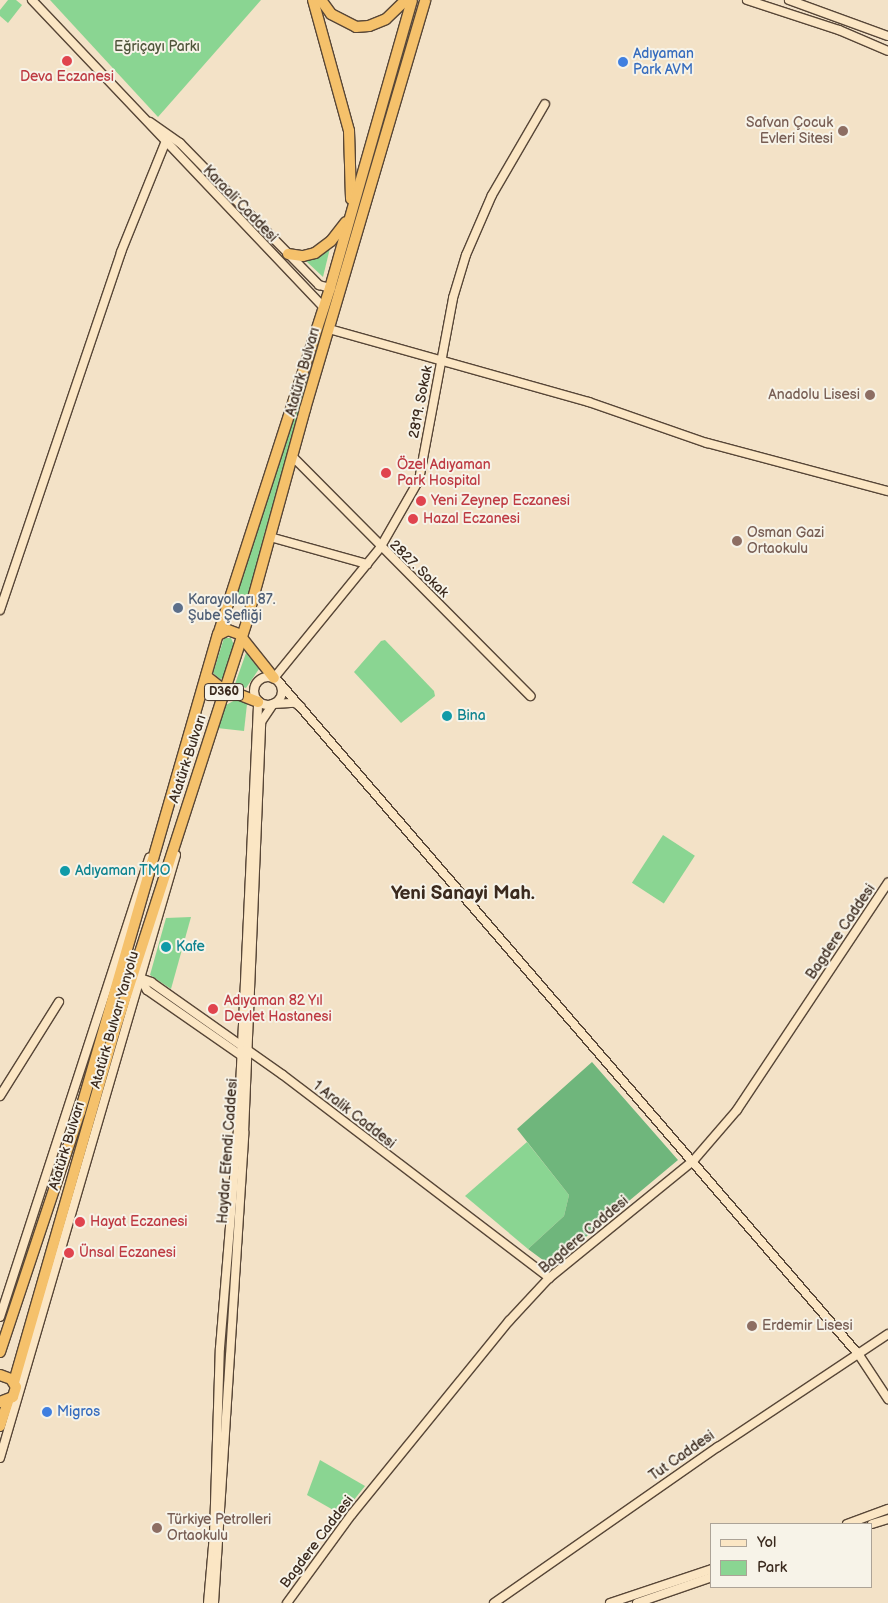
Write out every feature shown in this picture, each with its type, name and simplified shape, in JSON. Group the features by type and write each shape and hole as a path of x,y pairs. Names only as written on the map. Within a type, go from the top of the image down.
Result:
{"highway":[{"path":"288,254 303,256 317,252 331,241 351,216 350,136 313,0"},
{"path":"321,0 331,14 356,27 386,19 406,0"},
{"name":"Atatürk Bulvarı","path":"0,1352 80,1112 218,634 324,308 412,0"},
{"name":"Atatürk Bulvarı","path":"4,1401 15,1393 14,1382 114,1033 242,639 329,329 425,0"},
{"path":"218,634 228,630 242,639 276,679"},
{"path":"206,676 226,688 258,702"},
{"path":"0,1376 8,1376 14,1382"},
{"path":"0,1426 4,1401"}],"main road":[{"name":"Karaali Caddesi","path":"32,0 101,69 165,143 324,308"},
{"path":"747,0 839,30 888,51"},
{"path":"789,0 888,36"},
{"name":"2819. Sokak","path":"276,679 380,548 419,480 453,298 478,224 545,104"},
{"name":"Karaali Caddesi","path":"140,115 180,143 319,284 330,288"},
{"path":"0,610 121,252 165,143"},
{"path":"329,329 589,402 707,443 888,491"},
{"name":"2827. Sokak","path":"293,457 380,548 530,696"},
{"path":"270,537 367,564"},
{"path":"309,712 295,703 273,704 258,702 253,692 256,682 264,677 276,679 309,712 353,770 859,1355 888,1400"},
{"path":"273,704 281,696 276,679"},
{"name":"Haydar Efendi Caddesi","path":"208,1603 214,1535 220,1348 243,1052 258,702"},
{"name":"Haydar Efendi Caddesi","path":"214,1603 262,722 273,704"},
{"name":"Atatürk Bulvarı Yanyolu","path":"0,1317 176,783"},
{"name":"Atatürk Bulvarı Yanyolu","path":"0,1458 193,789"},
{"name":"Bagdere Caddesi","path":"287,1603 457,1382 549,1278 692,1161 737,1110 888,883"},
{"name":"1 Aralik Caddesi","path":"140,978 147,990 282,1075 549,1278"},
{"path":"0,1096 59,1002"},
{"name":"Tut Caddesi","path":"494,1603 718,1446 859,1355 888,1334"},
{"path":"850,1523 888,1509"},
{"path":"873,1524 888,1519"},
{"path":"610,1603 710,1570"},
{"path":"637,1603 710,1578"}],"green space":[{"path":"8,0 16,0 22,5 8,23 0,16 0,10"},
{"name":"Eğriçayı Parkı","path":"50,0 261,0 158,117"},
{"path":"374,150 376,150 264,535 248,602 235,597 324,322"},
{"path":"330,248 323,277 306,261"},
{"path":"224,638 231,638 234,645 224,678 220,679 213,673"},
{"path":"385,640 434,691 435,696 401,723 354,672 381,641"},
{"path":"246,653 259,669 246,688 235,684"},
{"path":"239,698 247,704 244,731 217,728 224,706"},
{"path":"663,835 695,856 664,904 632,883"},
{"path":"191,917 171,989 150,975 166,918"},
{"path":"592,1062 678,1160 551,1266 528,1249 564,1216 569,1195 517,1129"},
{"path":"527,1142 569,1195 564,1216 528,1249 465,1196"},
{"path":"320,1460 365,1486 342,1515 307,1495"}],"place":[{"name":"Deva Eczanesi","path":"67,61"},
{"name":"Adıyaman Park AVM","path":"623,62"},
{"name":"Safvan Çocuk Evleri Sitesi","path":"843,131"},
{"name":"Anadolu Lisesi","path":"870,395"},
{"name":"Özel Adıyaman Park Hospital","path":"386,473"},
{"name":"Yeni Zeynep Eczanesi","path":"421,501"},
{"name":"Hazal Eczanesi","path":"413,519"},
{"name":"Osman Gazi Ortaokulu","path":"737,541"},
{"name":"Karayolları 87. Şube Şefliği","path":"178,608"},
{"name":"Bina","path":"447,716"},
{"name":"Adıyaman TMO","path":"65,871"},
{"name":"Kafe","path":"166,947"},
{"name":"Adıyaman 82 Yıl Devlet Hastanesi","path":"213,1009"},
{"name":"Hayat Eczanesi","path":"80,1222"},
{"name":"Ünsal Eczanesi","path":"69,1253"},
{"name":"Erdemir Lisesi","path":"752,1326"},
{"name":"Migros","path":"47,1412"},
{"name":"Türkiye Petrolleri Ortaokulu","path":"157,1528"}],"district":[{"name":"Yeni Sanayi Mah.","path":"463,894"}]}
